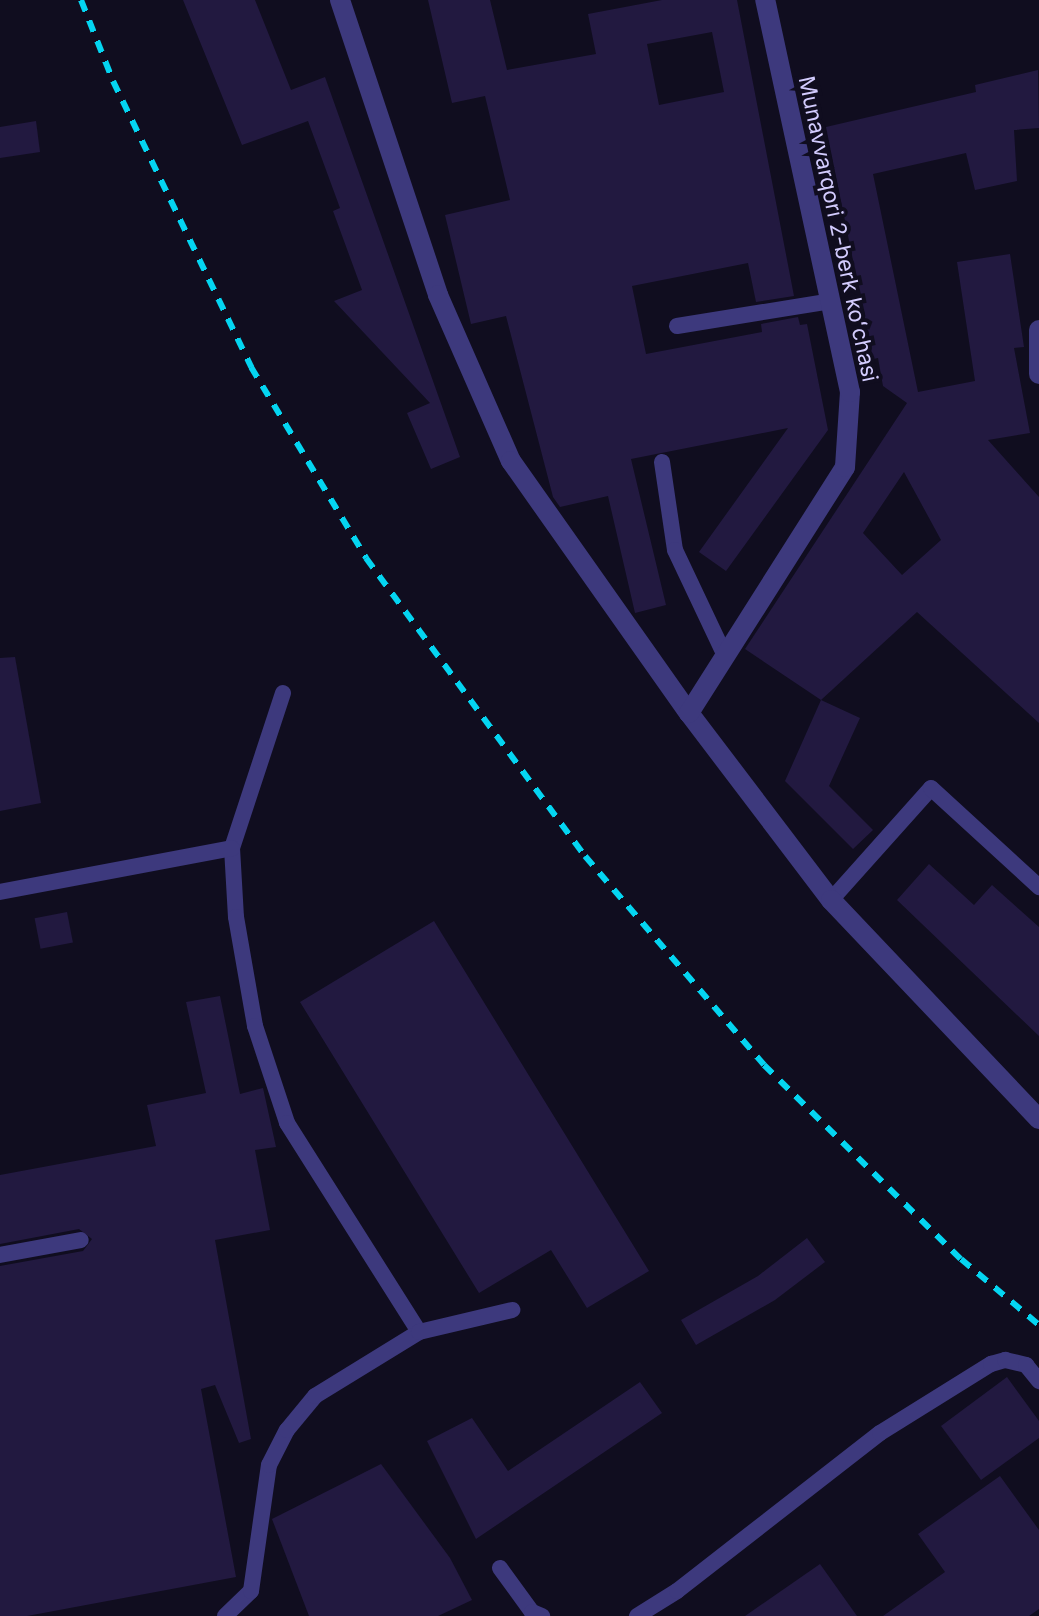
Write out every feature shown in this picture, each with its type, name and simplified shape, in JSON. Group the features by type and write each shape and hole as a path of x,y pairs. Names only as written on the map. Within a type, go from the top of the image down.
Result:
{"street":[{"path":"340,0 438,295 511,461 689,713 831,900 1039,1119"},
{"name":"Munavvarqori 2-berk koʻchasi","path":"689,713 845,467 850,392 765,0"},
{"path":"1039,330 1039,374"}],"lane":[{"path":"677,326 831,301"},
{"path":"662,462 675,550 725,656"},
{"path":"283,693 232,848 236,917 255,1026 287,1123 419,1332"},
{"path":"831,900 931,788 1039,887"},
{"path":"0,892 232,848"},
{"path":"0,1255 81,1240"},
{"path":"225,1616 251,1591 269,1465 287,1430 315,1396 419,1332 512,1310"},
{"path":"637,1616 665,1600 880,1433 991,1364 1005,1360 1026,1365 1039,1381"},
{"path":"500,1568 532,1612 542,1616"}],"building":[{"path":"183,0 255,0 291,90 325,77 460,457 431,469 407,413 430,403 334,301 362,290 333,211 340,208 308,121 242,145"},
{"path":"428,0 490,0 507,70 596,54 588,14 662,0 737,0 794,296 756,302 748,263 632,286 646,354 762,332 761,324 798,317 800,325 807,324 828,430 726,571 699,552 788,428 631,459 666,605 635,613 608,496 560,507 553,497 506,316 471,324 445,215 510,200 485,96 452,103","holes":["712,32 724,92 659,105 647,44"]},
{"path":"1038,70 1039,128 1014,130 1017,181 975,190 966,153 873,174 918,392 975,381 957,262 1010,254 1024,347 1014,348 1030,433 988,440 1039,497 1039,723 917,612 821,700 745,649 907,403 883,386 878,358 873,359 826,127 976,92 975,85","holes":["904,472 941,540 902,575 863,533"]},
{"path":"36,121 40,152 0,158 0,127"},
{"path":"15,657 41,803 0,811 0,658"},
{"path":"821,700 860,718 829,786 873,830 853,849 785,781"},
{"path":"929,864 974,905 992,885 1039,927 1039,1036 897,900"},
{"path":"67,912 73,942 41,949 35,918"},
{"path":"434,921 649,1271 587,1308 551,1250 479,1293 300,1002"},
{"path":"220,996 240,1094 263,1088 276,1147 255,1150 270,1230 215,1240 251,1439 239,1443 215,1385 201,1389 236,1577 27,1616 0,1616 0,1266 83,1251 92,1239 79,1229 0,1244 0,1175 156,1146 147,1105 206,1093 186,1002"},
{"path":"807,1238 825,1262 775,1300 696,1345 681,1320 758,1276"},
{"path":"1007,1377 1039,1421 1039,1438 981,1480 941,1426"},
{"path":"640,1382 662,1413 476,1539 427,1441 472,1418 508,1471"},
{"path":"381,1464 450,1558 472,1600 438,1616 309,1616 272,1519"},
{"path":"1000,1476 1039,1530 1039,1609 1029,1616 883,1616 945,1572 918,1534"},
{"path":"820,1564 857,1616 745,1616"}],"railway":[{"path":"81,0 113,81 251,367 366,558 585,856 764,1065 961,1259 1039,1325"}]}
